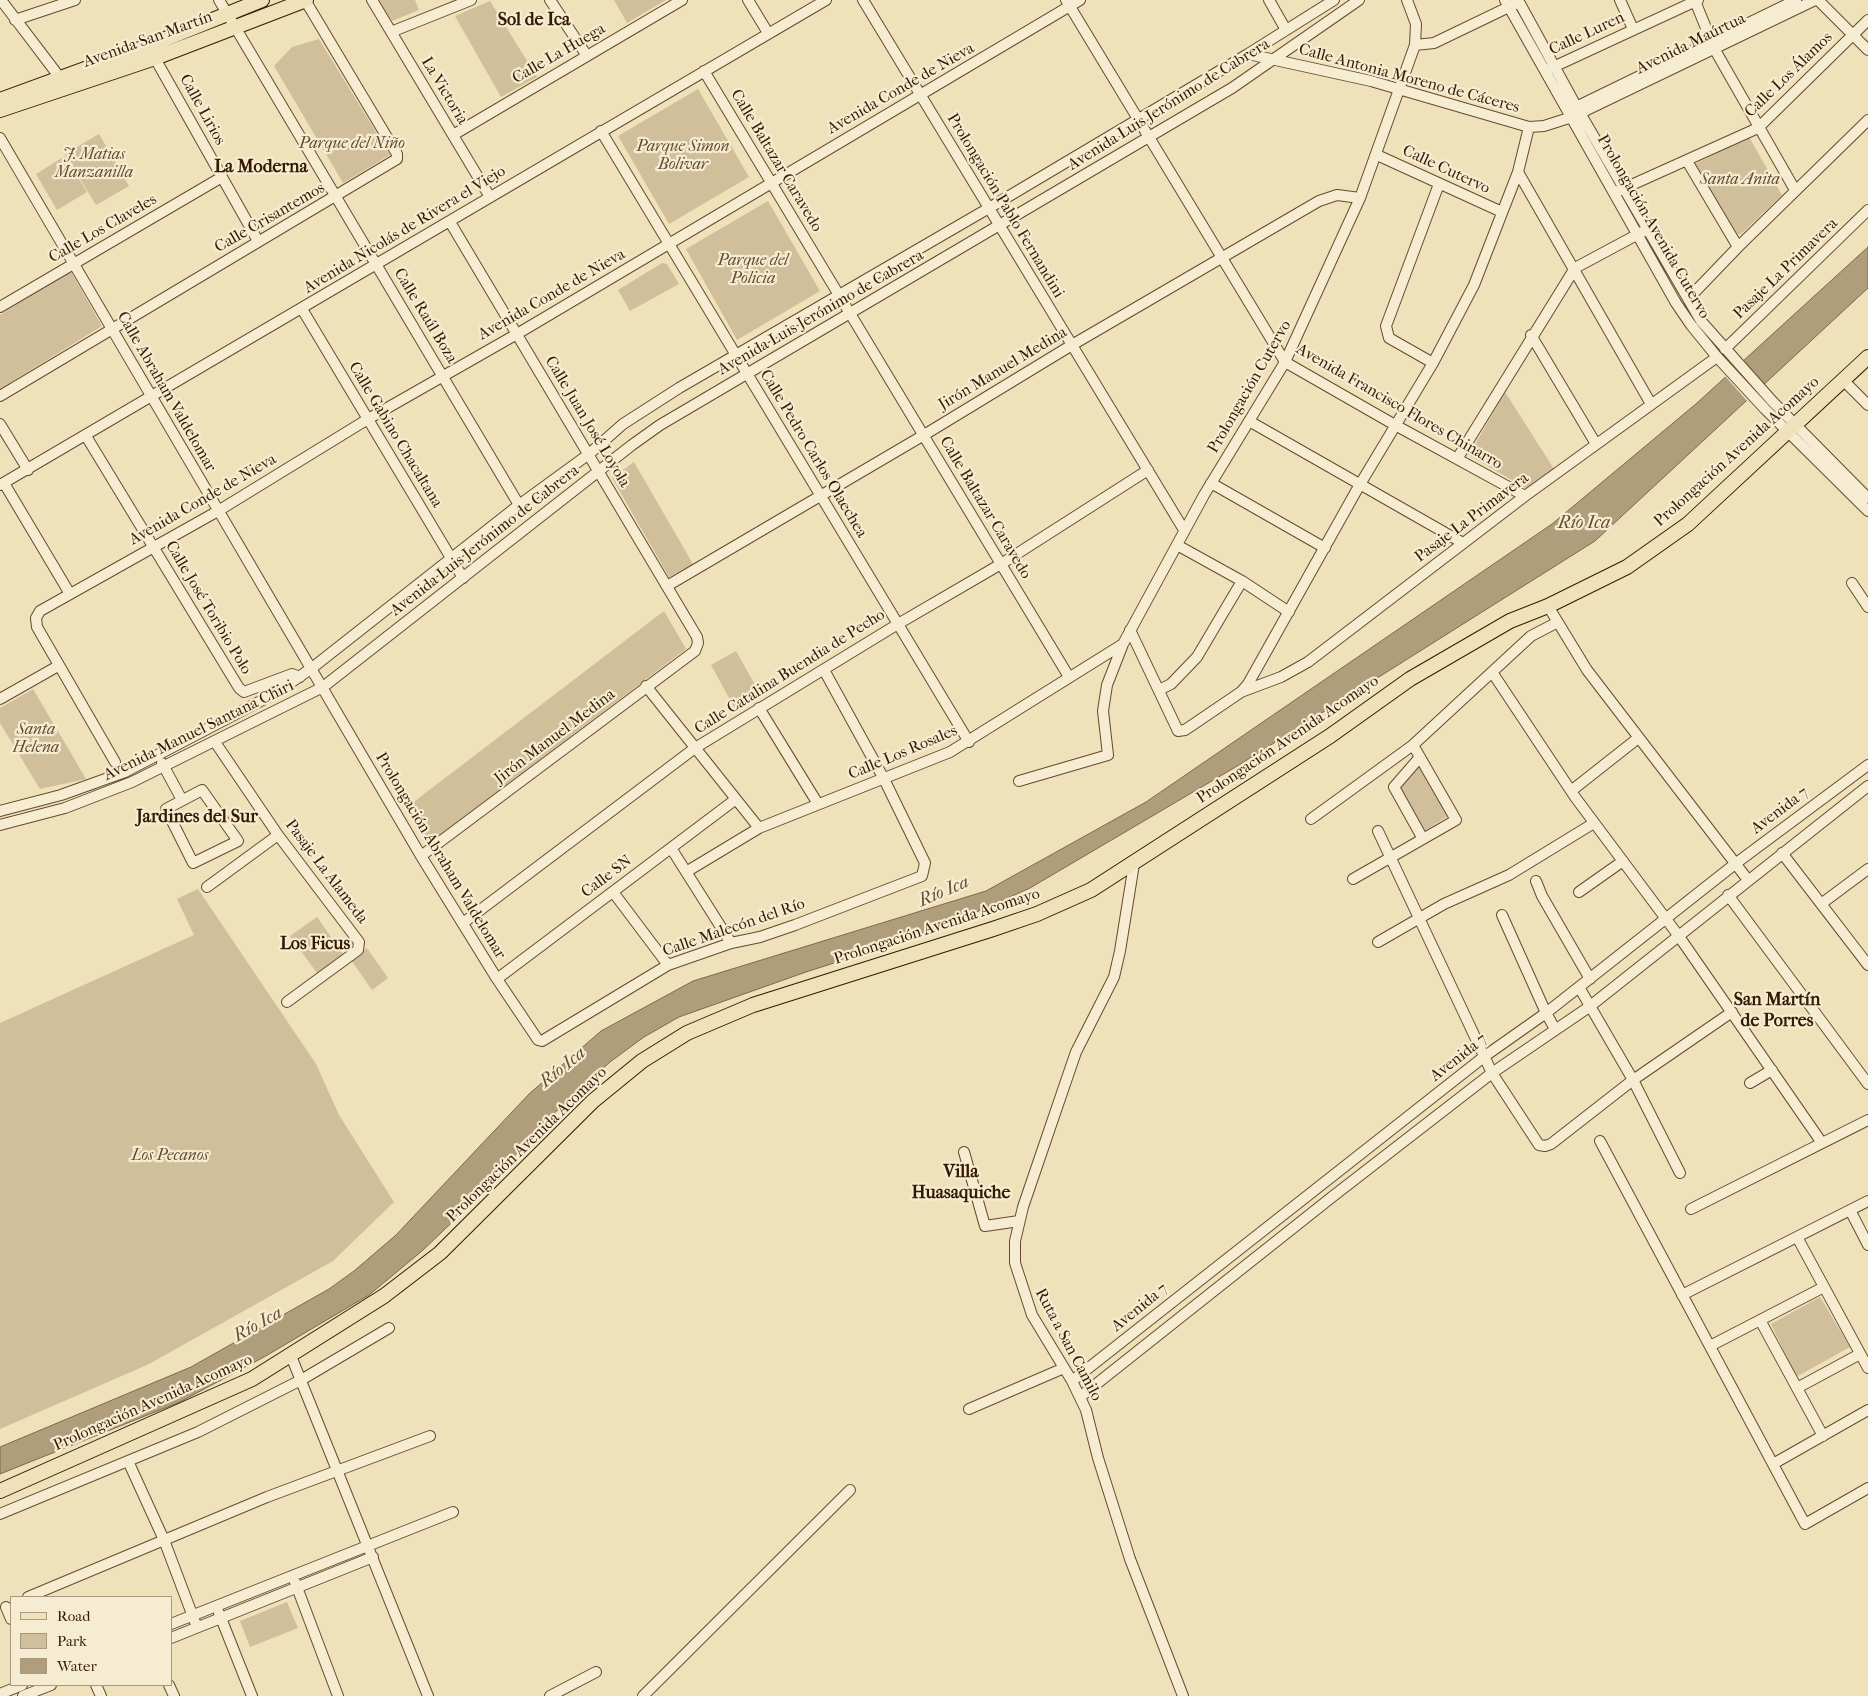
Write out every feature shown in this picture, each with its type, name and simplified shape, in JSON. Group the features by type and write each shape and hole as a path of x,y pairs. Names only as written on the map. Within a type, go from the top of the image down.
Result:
{"main road":[{"name":"Avenida San Martín","path":"152,52 228,14 262,0"},
{"name":"Avenida San Martín","path":"0,110 64,83 152,52 236,26 305,0"},
{"name":"Avenida San Martín","path":"0,100 64,83"},
{"name":"Prolongación Avenida Acomayo","path":"0,1492 222,1395 291,1356 417,1273 468,1227 593,1101 642,1061 687,1033 753,1005 937,948 1037,914 1092,890 1330,736 1410,679 1510,621 1548,606 1627,567 1675,535 1868,357"}],"street":[{"path":"1,0 64,83"},
{"path":"15,20 75,0"},
{"name":"Calle Raúl Boza","path":"219,0 519,504"},
{"name":"Calle Crisantemos","path":"0,396 396,159 397,154 305,0"},
{"name":"La Victoria","path":"372,0 490,197"},
{"path":"391,32 471,0"},
{"path":"550,0 586,56"},
{"name":"Calle La Huega","path":"452,135 682,0"},
{"path":"748,0 768,33"},
{"name":"Avenida Nicolás de Rivera el Viejo","path":"2,484 826,0"},
{"name":"Prolongación Pablo Fernandini","path":"862,0 1184,530"},
{"name":"Avenida Conde de Nieva","path":"58,666 37,627 38,614 44,608 218,511 368,419 772,184 849,136 921,96 1068,3 1080,0"},
{"path":"1269,0 1286,30"},
{"name":"Avenida Luis Jerónimo de Cabrera","path":"312,668 519,504 588,454 623,424 736,354 989,208 1248,54 1334,0"},
{"name":"Avenida Luis Jerónimo de Cabrera","path":"323,687 660,425 1232,88 1359,0"},
{"name":"Prolongación Cutervo","path":"1019,781 1101,758 1108,753 1104,734 1103,711 1107,685 1123,644 1211,483 1285,362 1360,198 1415,45 1416,24 1407,0"},
{"path":"1620,0 1633,29"},
{"name":"Avenida Maúrtua","path":"1714,46 1796,0"},
{"path":"1816,0 1868,50"},
{"name":"Avenida Maúrtua","path":"1574,112 1816,0"},
{"path":"1415,45 1434,43 1507,3 1521,1"},
{"name":"Prolongación Avenida Cutervo","path":"1521,1 1549,69"},
{"path":"1696,1 1714,46 1758,128 1795,190"},
{"name":"Calle Luren","path":"1549,69 1696,1"},
{"name":"Avenida Francisco Flores Chinarro","path":"1068,3 1285,362 1525,496"},
{"name":"Prolongación Avenida Cutervo","path":"1507,3 1549,69 1643,231 1701,321 1769,405"},
{"name":"Calle Los Álamos","path":"1619,190 1758,128 1868,20"},
{"name":"Calle Lirios","path":"152,52 258,241"},
{"name":"Calle Antonia Moreno de Cáceres","path":"1248,54 1274,58 1398,90 1529,127 1561,120 1574,112"},
{"name":"Calle Baltazar Caravedo","path":"704,71 1069,677"},
{"path":"1688,299 1795,190 1868,120"},
{"path":"1130,630 1180,732 1241,692 1254,673 1395,425 1433,363 1474,285 1518,172 1529,127"},
{"name":"Calle Pedro Carlos Olaechea","path":"601,131 968,742"},
{"name":"Calle Abraham Valdelomar","path":"0,138 74,262 150,396 323,687"},
{"name":"Calle Cutervo","path":"1377,155 1502,212"},
{"path":"1687,161 1738,247"},
{"path":"1518,172 1651,404"},
{"name":"Calle Los Claveles","path":"0,307 222,177"},
{"path":"1433,363 1389,338 1386,326 1439,184"},
{"name":"Jirón Manuel Medina","path":"667,586 924,435 1072,345 1327,197 1346,196 1360,198"},
{"name":"Pasaje La Primavera","path":"1727,352 1868,210"},
{"name":"Calle Juan José Loyola","path":"450,222 697,637"},
{"path":"1457,459 1574,268 1643,231"},
{"name":"Prolongación Avenida Cutervo","path":"1643,231 1676,302 1720,360 1868,498"},
{"name":"Calle Gabino Chacaltana","path":"302,309 463,578"},
{"path":"1531,336 1596,444"},
{"name":"Pasaje La Primavera","path":"1241,692 1280,677 1308,662 1525,496 1651,404 1720,360"},
{"path":"1843,380 1868,405"},
{"path":"1249,421 1463,543"},
{"path":"0,424 28,470"},
{"name":"Prolongación Avenida Cutervo","path":"1791,427 1868,511"},
{"name":"Calle José Toribio Polo","path":"86,436 239,688 244,692 292,674 300,677"},
{"name":"Calle Catalina Buendia de Pecho","path":"463,923 695,748 898,624 1001,564 1148,470"},
{"path":"1211,483 1325,548"},
{"path":"2,484 70,594"},
{"path":"1177,545 1242,581 1289,612"},
{"path":"1159,690 1171,684 1197,657 1242,581"},
{"path":"1852,583 1867,604"},
{"path":"1548,606 1556,623 1587,670 1638,739 1748,880"},
{"path":"1311,819 1414,745 1531,636 1556,623"},
{"name":"Jirón Manuel Medina","path":"422,856 646,686 695,652 697,637"},
{"name":"Calle Los Rosales","path":"686,872 759,828 950,752 1123,644"},
{"path":"0,699 58,666 115,762"},
{"name":"Avenida Manuel Santana Chiri","path":"0,811 61,795 125,772 274,694 312,668"},
{"path":"824,670 884,779"},
{"path":"1492,672 1571,791 1678,935 1822,1143"},
{"path":"646,686 759,828"},
{"name":"Avenida Manuel Santana Chiri","path":"0,825 65,808 132,782 323,687"},
{"name":"Prolongación Abraham Valdelomar","path":"323,687 422,856 497,979 536,1037"},
{"path":"759,708 818,804"},
{"path":"1571,791 1638,739"},
{"name":"Pasaje La Alameda","path":"215,742 278,835 359,942 358,950 287,1002"},
{"path":"1353,879 1456,820 1414,745"},
{"path":"157,755 182,800"},
{"path":"1420,757 1394,786 1423,839"},
{"name":"Avenida 7","path":"1072,1382 1484,1056 1546,1013 1735,864 1868,765"},
{"path":"1858,772 1868,785"},
{"name":"Calle Malecón del Río","path":"536,1037 542,1041 668,965 730,943 760,937 795,925 918,878 924,873 925,863 884,779"},
{"name":"Avenida 7","path":"1080,1397 1492,1072 1589,1007 1868,785"},
{"path":"202,790 238,841 193,863 166,809 182,800 202,790"},
{"name":"Calle SN","path":"497,979 736,799"},
{"path":"1378,942 1452,900 1509,875 1594,823"},
{"path":"1378,831 1421,917 1492,1072 1539,1145 1551,1144 1633,1080 1732,1012"},
{"path":"207,887 278,835"},
{"path":"671,848 730,943"},
{"path":"1782,853 1821,904 1864,952 1868,965"},
{"path":"1579,892 1623,861"},
{"name":"Ruta a San Camilo","path":"1134,864 1120,952 1114,977 1072,1063 1019,1221 1015,1241 1017,1275 1038,1327 1064,1368 1086,1410 1098,1458 1130,1559 1183,1696"},
{"path":"1821,904 1868,869"},
{"path":"1536,881 1542,896 1590,979"},
{"path":"613,892 668,965"},
{"path":"1728,895 1868,1084"},
{"path":"1502,915 1555,1029"},
{"path":"1578,988 1633,1080 1680,1173"},
{"path":"1750,1083 1772,1070"},
{"path":"1691,1209 1868,1120"},
{"path":"1600,1141 1805,1524 1868,1488"},
{"path":"964,1152 985,1226 1019,1221"},
{"path":"1682,1295 1868,1201"},
{"path":"1850,1210 1868,1245"},
{"path":"1797,1237 1868,1368"},
{"path":"1710,1346 1824,1287"},
{"path":"1760,1320 1823,1436"},
{"path":"0,1514 198,1432 301,1380 389,1328"},
{"path":"1797,1388 1860,1354"},
{"path":"291,1356 428,1696"},
{"path":"969,1409 1064,1368"},
{"path":"1773,1464 1868,1410"},
{"path":"30,1596 267,1497 339,1472 430,1436"},
{"path":"128,1461 164,1540 197,1628"},
{"path":"643,1696 850,1490"},
{"path":"172,1624 453,1512"},
{"path":"172,1638 373,1557"},
{"path":"293,1577 338,1696"},
{"path":"216,1606 252,1696"},
{"path":"550,1696 596,1672"},
{"path":"0,1694 20,1686"},
{"path":"23,1696 38,1687"}],"green space":[{"path":"378,0 415,0 419,10 392,21"},
{"path":"614,0 666,0 627,23"},
{"path":"490,1 537,77 501,97 455,16"},
{"name":"Parque del Niño","path":"319,39 390,155 343,183 274,66 292,47"},
{"name":"Parque Simon Bolivar","path":"698,89 749,177 669,224 618,136"},
{"name":"J. Matias Manzanilla","path":"99,134 129,186 96,205 65,154"},
{"name":"Santa Anita","path":"1749,137 1782,195 1741,234 1737,234 1695,164"},
{"name":"J. Matias Manzanilla","path":"65,156 87,192 57,210 36,174"},
{"name":"Parque del Policia","path":"768,201 820,291 737,340 686,249"},
{"path":"662,263 667,264 679,284 630,311 618,290"},
{"path":"70,270 102,326 0,389 0,315"},
{"path":"1505,392 1554,469 1527,489 1469,455"},
{"path":"634,462 693,564 669,577 612,478"},
{"path":"664,611 686,649 428,844 407,807"},
{"path":"736,651 759,692 734,707 711,665"},
{"name":"Santa Helena","path":"33,689 86,779 40,789 0,723 0,708"},
{"path":"1420,765 1448,816 1424,831 1400,787"},
{"name":"Los Pecanos","path":"198,889 316,1064 339,1115 394,1202 333,1261 149,1364 0,1429 0,1023 194,935 177,899"},
{"path":"317,917 343,954 317,973 290,936"},
{"path":"367,948 388,978 372,990 351,960"},
{"path":"1820,1297 1850,1347 1796,1377 1771,1324"},
{"path":"287,1602 298,1628 250,1647 240,1621"}],"water":[{"name":"Río Ica","path":"1868,247 1868,288 1595,541 1239,765 1030,888 934,931 806,972 679,1017 644,1037 610,1062 549,1118 466,1209 422,1251 369,1295 264,1357 180,1402 0,1474 0,1447 191,1367 329,1289 354,1271 396,1235 529,1094 601,1031 693,981 986,891 1146,802 1552,524 1697,403"}],"pier":[{"path":"1742,359 1766,386 1748,402 1724,375"}],"district":[{"name":"Sol de Ica","path":"534,21"},
{"name":"La Moderna","path":"261,168"},
{"name":"Jardines del Sur","path":"197,818"},
{"name":"Los Ficus","path":"315,945"},
{"name":"San Martín de Porres","path":"1777,1011"},
{"name":"Villa Huasaquiche","path":"961,1183"}]}
